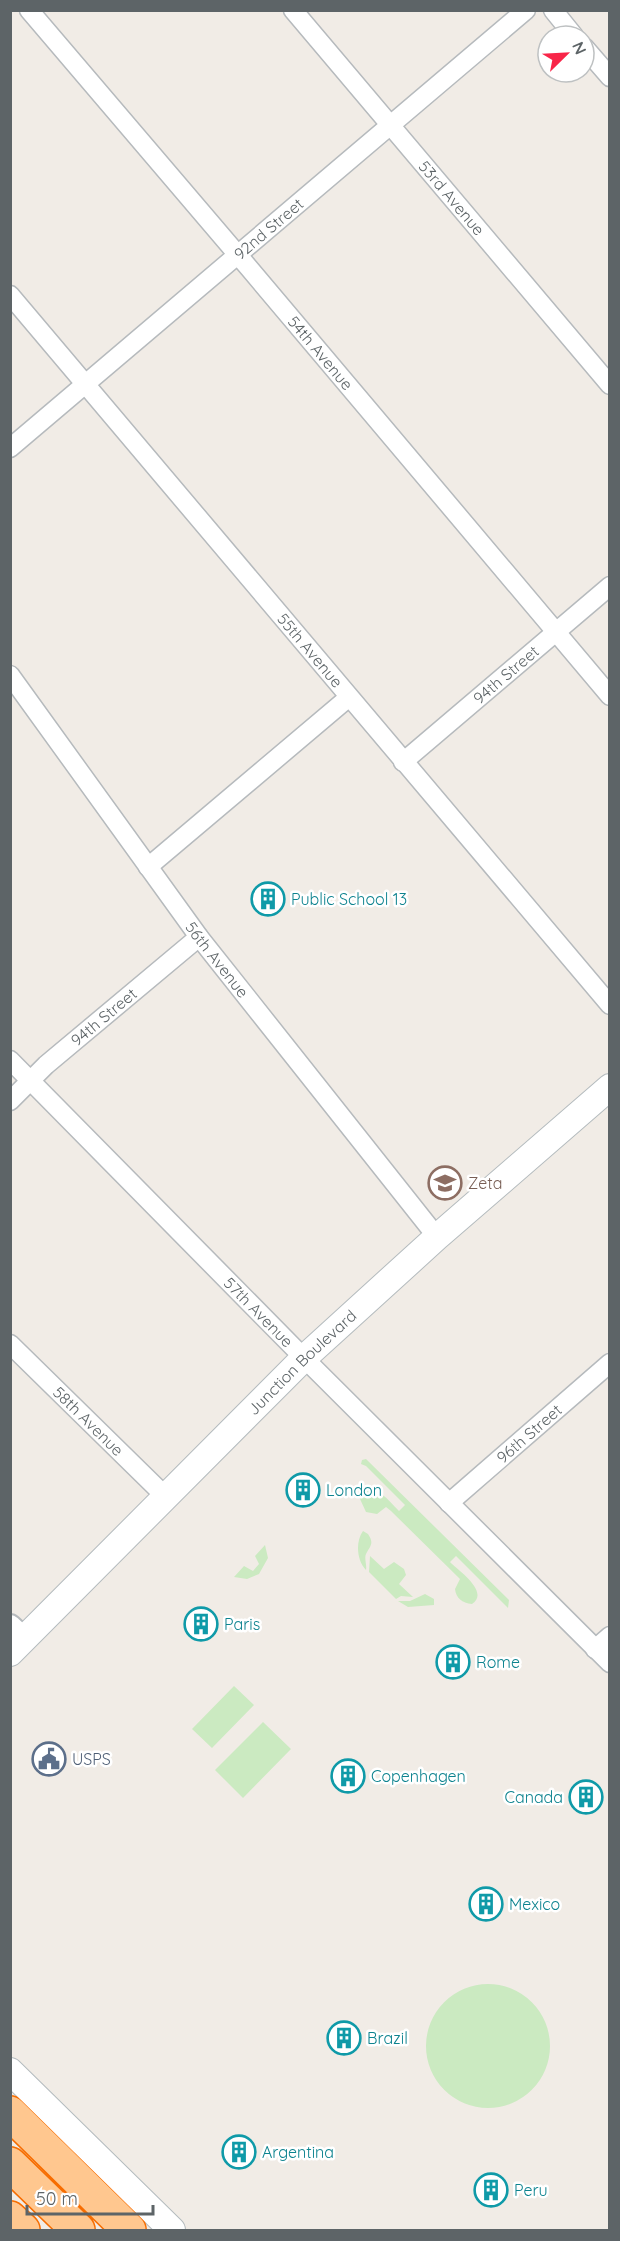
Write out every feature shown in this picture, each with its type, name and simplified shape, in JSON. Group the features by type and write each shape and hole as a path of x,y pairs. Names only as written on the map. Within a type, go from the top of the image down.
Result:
{"highway":[{"path":"10,2113 129,2230"},
{"path":"10,2164 78,2230"},
{"path":"10,2218 23,2230"}],"main road":[{"name":"Junction Boulevard","path":"15,1639 166,1497 304,1358 437,1237 609,1087"},
{"path":"10,2071 172,2230"}],"street":[{"name":"54th Avenue","path":"29,10 239,255 609,696"},
{"name":"53rd Avenue","path":"293,10 609,386"},
{"name":"92nd Street","path":"10,448 526,10"},
{"path":"553,10 564,24"},
{"path":"596,61 609,77"},
{"name":"55th Avenue","path":"10,295 609,1005"},
{"name":"94th Street","path":"403,762 609,586"},
{"name":"56th Avenue","path":"10,675 199,936 437,1237"},
{"path":"148,867 348,698"},
{"name":"94th Street","path":"10,1101 31,1080 199,936"},
{"name":"57th Avenue","path":"10,1060 609,1663"},
{"name":"58th Avenue","path":"10,1344 166,1497"},
{"name":"96th Street","path":"449,1503 609,1363"},
{"path":"595,1649 609,1636"}],"green space":[{"path":"366,1459 509,1600 508,1608 456,1556 450,1562 466,1576 477,1594 477,1599 472,1604 462,1601 455,1589 460,1579 391,1511 386,1507 377,1514 366,1512 360,1499 369,1490 380,1493 399,1511 405,1505 366,1466 361,1464 362,1460"},
{"path":"363,1531 368,1534 371,1542 365,1556 366,1570 358,1551 360,1535"},
{"path":"265,1545 268,1558 259,1574 247,1579 234,1577 244,1566 253,1571 259,1564 255,1556"},
{"path":"370,1556 384,1569 394,1562 404,1569 406,1575 399,1584 413,1597 401,1596 396,1599 369,1572"},
{"path":"425,1594 434,1599 434,1605 408,1607 398,1601 410,1601"},
{"path":"234,1686 254,1705 212,1748 192,1729"},
{"path":"263,1722 291,1749 243,1798 215,1770"},
{"path":"488,1984 512,1989 532,2002 545,2022 550,2046 545,2070 532,2090 512,2103 488,2108 464,2103 444,2090 431,2070 426,2046 431,2022 444,2002 464,1989"}],"place":[{"name":"Public School 13","path":"268,899"},
{"name":"Zeta","path":"445,1183"},
{"name":"London","path":"303,1490"},
{"name":"Paris","path":"201,1624"},
{"name":"Rome","path":"453,1662"},
{"name":"USPS","path":"49,1759"},
{"name":"Copenhagen","path":"348,1776"},
{"name":"Canada","path":"586,1797"},
{"name":"Mexico","path":"486,1904"},
{"name":"Brazil","path":"344,2038"},
{"name":"Argentina","path":"239,2152"},
{"name":"Peru","path":"491,2190"}]}
